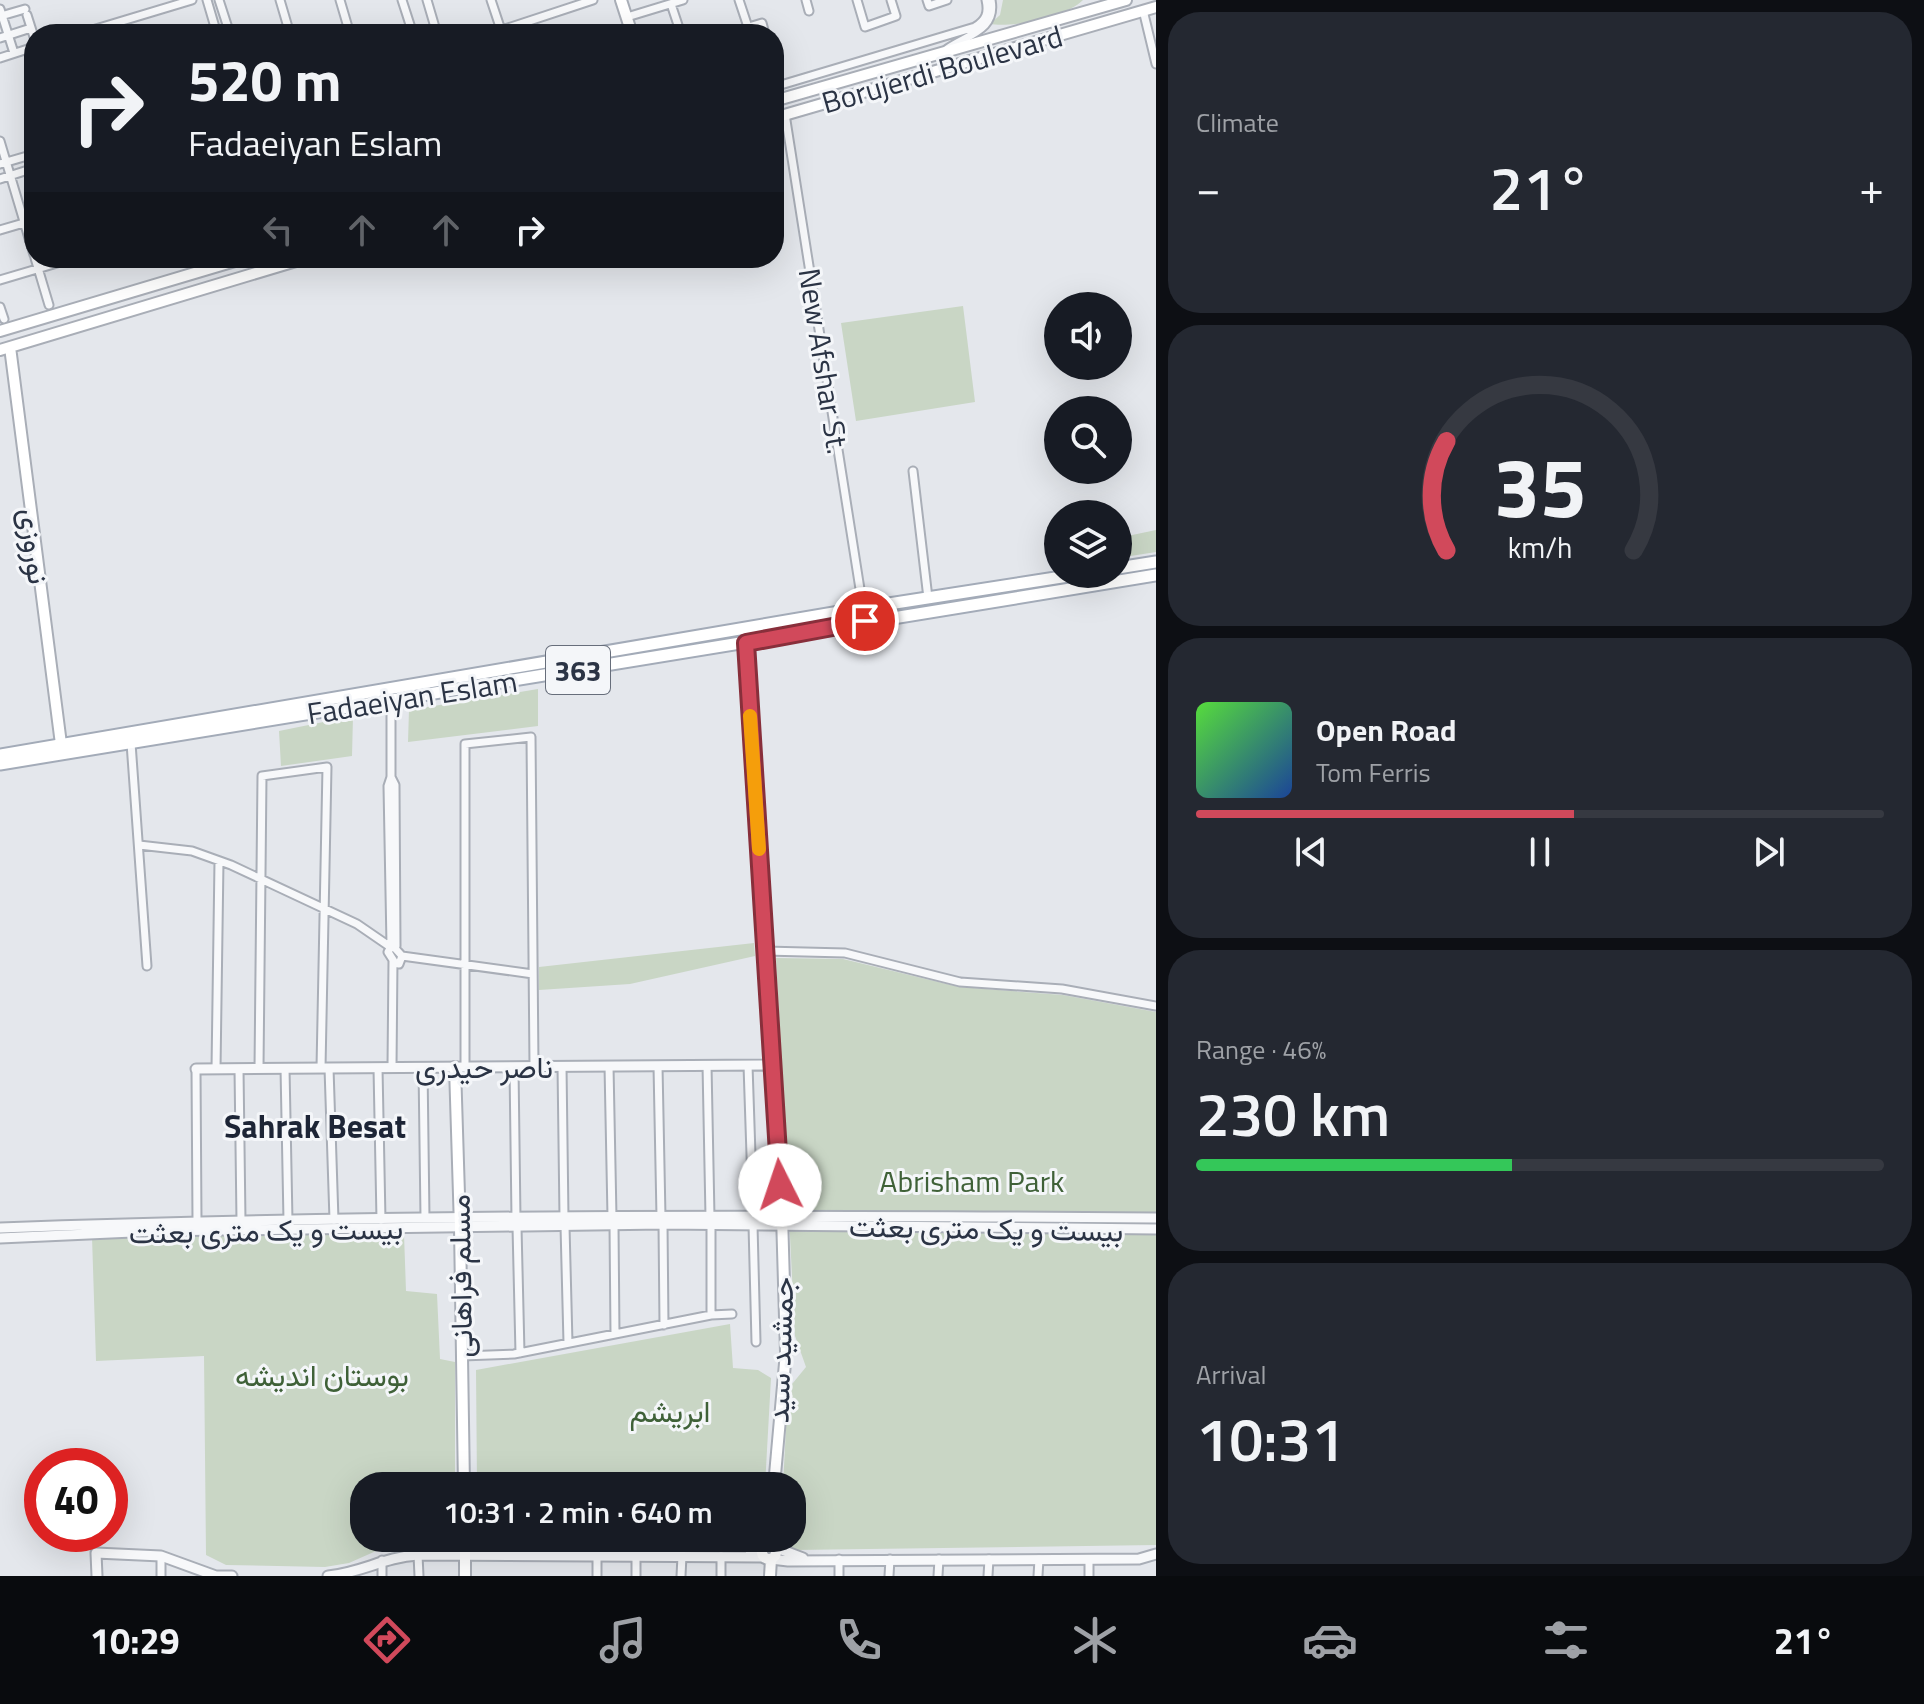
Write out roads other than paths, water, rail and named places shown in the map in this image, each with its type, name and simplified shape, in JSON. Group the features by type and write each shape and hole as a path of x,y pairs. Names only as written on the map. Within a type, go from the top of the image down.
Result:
{"main road":[{"path":"621,0 629,24"},
{"path":"1064,17 1087,0"},
{"name":"Borujerdi Boulevard","path":"784,98 1126,0"},
{"name":"Borujerdi Boulevard","path":"784,115 1156,7"},
{"path":"0,331 211,268"},
{"path":"5,348 273,268"},
{"name":"نوروزی","path":"5,348 61,744"},
{"path":"1132,566 1156,562"},
{"name":"Fadaeiyan Eslam","path":"0,764 1156,575"},
{"name":"Fadaeiyan Eslam","path":"0,755 1044,580"},
{"name":"مسلم فراهانی","path":"460,1067 464,1472"},
{"name":"جمشید سید","path":"775,1472 786,1352 782,1220"},
{"path":"769,1552 770,1576"},
{"path":"465,1555 465,1576"}],"street":[{"path":"112,24 192,0"},
{"path":"207,0 214,24"},
{"path":"219,0 227,24"},
{"path":"280,0 287,24"},
{"path":"340,0 347,24"},
{"path":"402,0 410,24"},
{"path":"427,0 431,24"},
{"path":"491,0 499,24"},
{"path":"562,0 565,9"},
{"path":"519,24 593,0"},
{"path":"627,17 683,0"},
{"path":"739,0 747,24"},
{"path":"806,0 809,11"},
{"path":"857,0 865,27 896,16 891,0"},
{"path":"927,0 929,6 947,0"},
{"path":"943,52 964,37 985,28 991,18 988,0"},
{"path":"784,84 975,27 984,21 988,0"},
{"path":"671,4 678,24"},
{"path":"1143,10 1156,64"},
{"path":"14,53 4,37 1,13 26,12 30,24"},
{"path":"4,37 24,30"},
{"path":"0,58 24,50"},
{"name":"New Afshar St.","path":"784,140 863,608"},
{"path":"0,141 3,163 10,175 24,223 0,230"},
{"path":"3,163 24,157"},
{"path":"0,179 24,171"},
{"path":"0,280 41,268"},
{"path":"38,269 49,305"},
{"path":"0,307 4,319"},
{"path":"913,471 928,598"},
{"path":"746,643 782,1220"},
{"path":"391,701 391,777 395,785 392,946 388,952 399,964 402,956"},
{"path":"460,1067 465,966 465,744 531,737 534,1066"},
{"path":"131,743 147,966"},
{"path":"259,1068 262,776 327,767 325,1068 334,1220"},
{"path":"139,845 192,851 219,861 357,924 402,956 533,974"},
{"path":"216,1069 219,861"},
{"path":"765,951 845,953 960,982 1062,989 1156,1006"},
{"path":"392,1067 393,960"},
{"path":"707,1065 711,1315"},
{"path":"748,1065 756,1342"},
{"name":"ناصر حیدری","path":"196,1069 772,1065"},
{"path":"562,1066 568,1343"},
{"path":"609,1066 615,1334"},
{"path":"658,1066 664,1325"},
{"path":"423,1067 425,1218"},
{"path":"514,1067 520,1353"},
{"path":"285,1068 288,1221"},
{"path":"378,1068 381,1220"},
{"path":"196,1069 197,1221"},
{"path":"239,1069 241,1221"},
{"name":"بیست و یک متری بعثت","path":"0,1228 425,1218 460,1223"},
{"name":"بیست و یک متری بعثت","path":"0,1238 460,1223 1156,1218"},
{"name":"بیست و یک متری بعثت","path":"782,1220 1156,1229"},
{"path":"462,1356 520,1353 711,1315 732,1314"},
{"path":"328,1576 352,1575 382,1560 418,1555 747,1557 761,1552"},
{"path":"774,1552 788,1561 1139,1559 1156,1563"},
{"path":"97,1576 96,1553 161,1556 216,1576 232,1576"},
{"path":"1139,1559 1156,1554"},
{"path":"418,1555 419,1576"},
{"path":"161,1556 161,1576"},
{"path":"597,1556 597,1576"},
{"path":"636,1556 636,1576"},
{"path":"681,1576 682,1556"},
{"path":"721,1556 721,1576"},
{"path":"839,1559 839,1576"},
{"path":"889,1576 890,1559"},
{"path":"938,1576 939,1559"},
{"path":"988,1576 989,1559"},
{"path":"1038,1576 1039,1559"},
{"path":"1089,1559 1089,1576"},
{"path":"382,1560 382,1576"}],"district":[{"name":"Sahrak Besat","path":"315,1126"}],"park label":[{"name":"Abrisham Park","path":"972,1181"},
{"name":"بوستان اندیشه","path":"322,1375"},
{"name":"ابریشم","path":"670,1411"}]}
